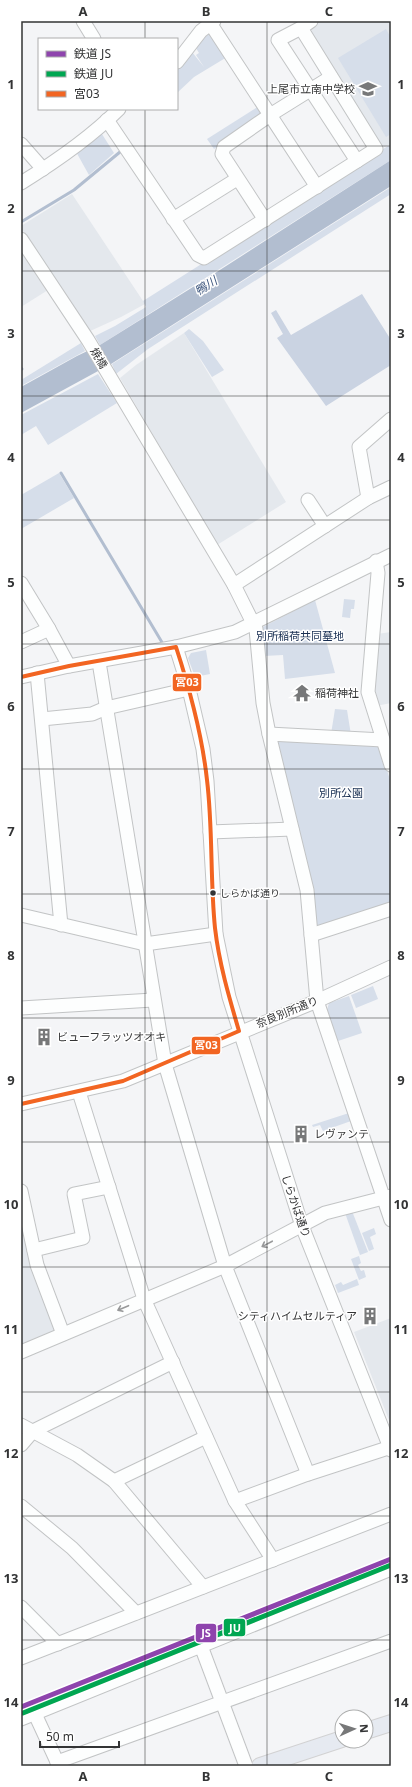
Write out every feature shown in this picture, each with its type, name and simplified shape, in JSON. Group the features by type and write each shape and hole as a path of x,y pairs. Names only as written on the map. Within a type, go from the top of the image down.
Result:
{"main road":[{"path":"374,1728 391,1723"},
{"path":"260,1766 334,1742"}],"street":[{"path":"84,21 93,38"},
{"path":"178,61 205,24 270,115 317,187"},
{"path":"108,120 198,255 204,258 376,149 331,77 306,25 278,40 357,161"},
{"path":"265,220 222,154 224,147 270,115 331,77"},
{"path":"21,183 43,169 108,120 118,110"},
{"path":"21,144 43,169"},
{"path":"173,219 237,179"},
{"name":"焼橋","path":"21,239 110,376 234,585 254,624 260,658 263,703 269,734 307,890 317,1001 387,1197 391,1220"},
{"path":"368,498 359,447 391,419"},
{"path":"234,585 368,498 391,487"},
{"path":"308,500 325,526"},
{"path":"21,677 69,666 99,662 176,647 235,632 254,624 376,561 391,555"},
{"path":"376,561 378,573 368,692 391,765"},
{"path":"21,583 49,628 69,666"},
{"path":"21,642 49,628"},
{"name":"しらかば通り","path":"176,647 189,689 206,775 216,934 224,980 239,1032 302,1226 391,1448"},
{"path":"99,662 153,1000 165,1064 225,1266 308,1474"},
{"path":"37,673 61,925"},
{"path":"42,719 92,714 106,708 189,689"},
{"path":"269,734 383,740"},
{"path":"210,832 292,830"},
{"path":"311,935 391,909"},
{"path":"21,915 144,944 216,934"},
{"name":"奈良別所通り","path":"21,1104 123,1081 317,1001 391,967"},
{"path":"21,1008 153,1000"},
{"path":"79,1092 144,1299 235,1501 272,1560"},
{"path":"34,1250 83,1238 74,1194 109,1187"},
{"path":"21,1191 37,1265 63,1334"},
{"path":"21,1352 225,1266 325,1213 387,1197"},
{"path":"21,1445 34,1431 173,1362"},
{"path":"21,1425 77,1455 114,1481 203,1587"},
{"path":"114,1481 206,1437"},
{"path":"235,1501 308,1474 391,1448"},
{"path":"21,1506 72,1548 136,1614"},
{"path":"21,1658 391,1514"},
{"path":"21,1719 391,1569"},
{"path":"21,1607 58,1644"},
{"path":"35,1714 58,1764 391,1641"},
{"path":"201,1646 246,1766"}],"shaded area":[{"name":"上尾市立南中学校","path":"320,21 391,21 391,144 383,148 311,35 312,26"},
{"path":"72,194 145,304 88,332 59,284 21,228 21,226"},
{"path":"21,250 48,290 21,307"},
{"path":"362,294 391,340 391,365 326,406 277,338 283,334 271,313 276,310 291,335"},
{"path":"184,333 286,502 217,545 120,378 136,365"},
{"path":"391,632 391,703 376,706 372,693 377,634"},
{"path":"21,1208 57,1328 56,1333 21,1347"},
{"path":"391,1318 391,1425 354,1332"}],"green space":[{"path":"211,29 227,57 194,77 178,92 178,67 192,52 204,67 196,55 199,53 196,48 206,31"},
{"path":"386,29 391,38 391,134 386,137 338,58"},
{"path":"259,106 265,115 214,149 207,139"},
{"path":"100,131 114,153 89,175 75,150"},
{"path":"391,144 391,160 100,345 95,336 146,307 143,301"},
{"path":"391,187 391,194 148,349 116,374 112,364"},
{"path":"189,329 203,341 224,370 212,377 184,333"},
{"path":"81,343 85,351 21,386 21,380"},
{"path":"98,374 117,403 48,445 36,426 21,435 21,415"},
{"path":"59,473 74,498 21,529 21,495"},
{"path":"344,599 355,600 354,609 351,609 350,618 342,617"},
{"name":"別所稲荷共同墓地","path":"315,600 335,673 285,679 283,655 264,656 261,628"},
{"path":"206,650 210,674 195,677 188,658 191,653"},
{"path":"335,709 347,710 351,735 331,734"},
{"name":"別所公園","path":"275,738 379,744 391,783 391,905 316,929"},
{"path":"373,986 378,999 356,1008 351,995"},
{"path":"349,996 362,1033 338,1041 327,1010 329,1003"},
{"path":"349,1113 351,1121 323,1131 320,1125 313,1127 312,1125"},
{"path":"352,1211 368,1252 360,1255 345,1213"},
{"path":"374,1228 376,1234 370,1237 374,1249 369,1251 362,1233"},
{"path":"359,1256 361,1263 358,1265 361,1271 364,1270 366,1277 359,1280 351,1259"},
{"path":"357,1279 359,1285 338,1293 335,1285 341,1282 343,1285"}],"water":[{"name":"鴨川","path":"391,160 391,186 111,364 21,413 21,387 100,345"}],"waterway":[{"path":"21,222 74,190 120,152"},
{"path":"61,473 163,644"}],"rail line":[{"name":"JS","path":"21,1707 391,1559"},
{"name":"JU","path":"23,1713 391,1565"}],"transit line":[{"name":"宮03","path":"21,677 69,666 176,647 195,712 205,763 209,798 212,891 215,928 228,993 239,1031 123,1081 21,1104"}],"place":[{"name":"上尾市立南中学校","path":"368,89"},
{"name":"稲荷神社","path":"302,693"},
{"name":"しらかば通り","path":"213,893"},
{"name":"ビューフラッツオオキ","path":"44,1037"},
{"name":"レヴァンテ","path":"301,1134"},
{"name":"シティハイムセルティア","path":"370,1316"}]}
